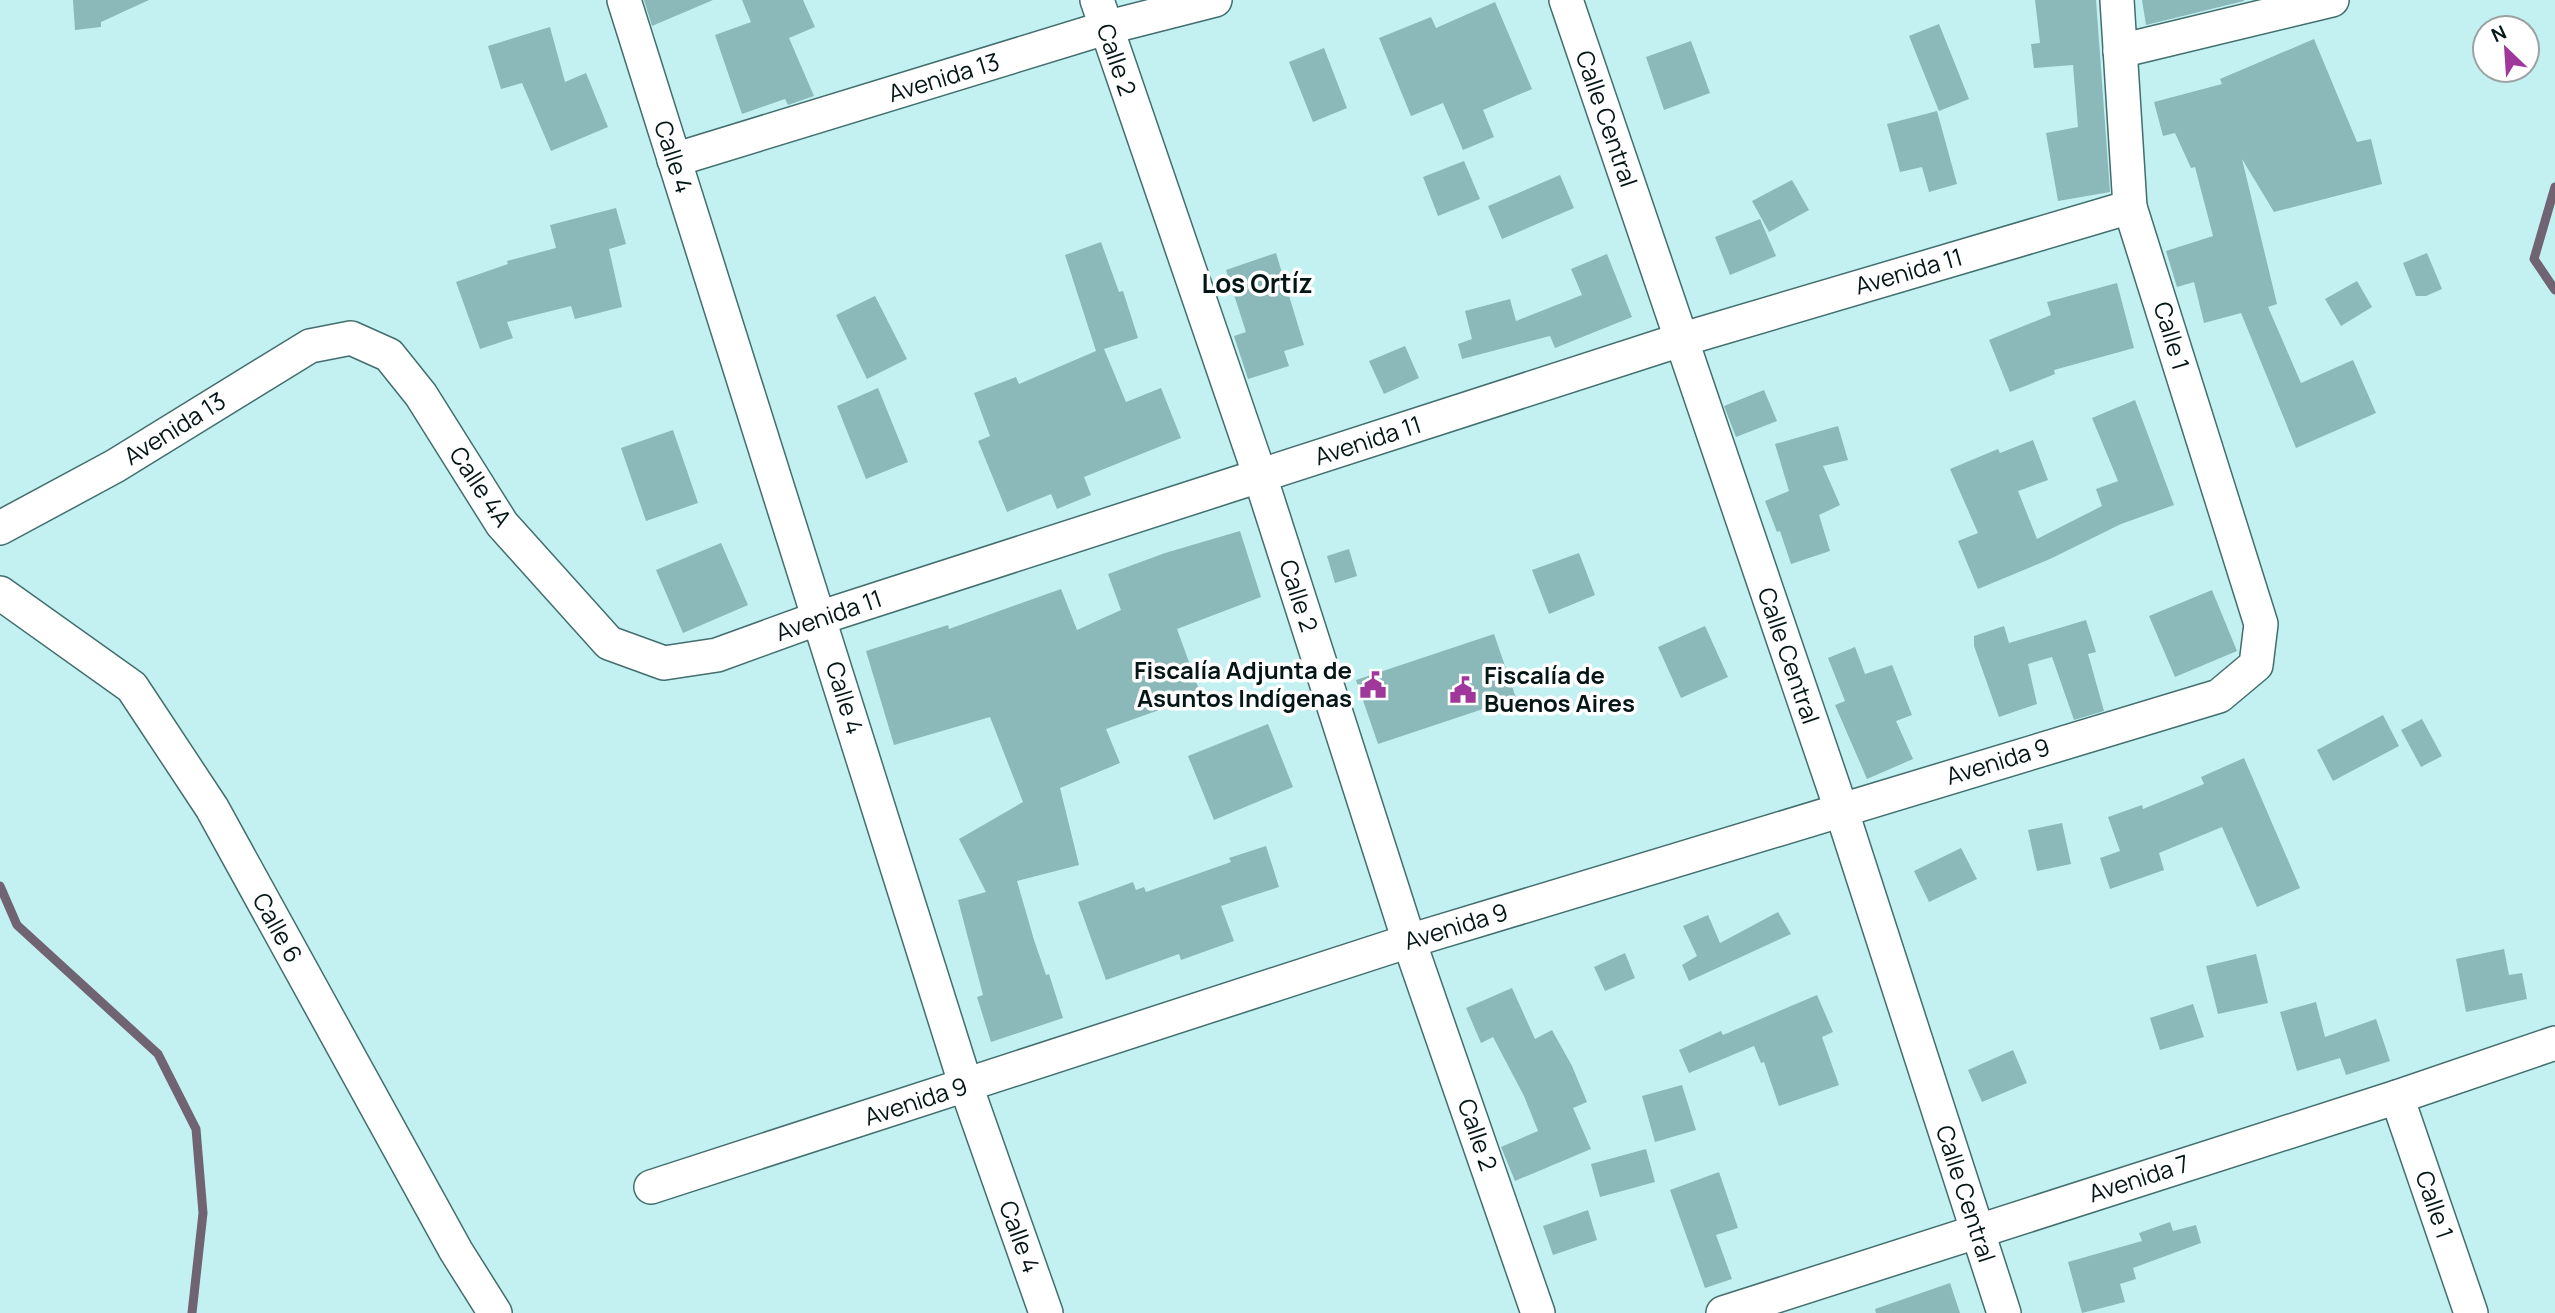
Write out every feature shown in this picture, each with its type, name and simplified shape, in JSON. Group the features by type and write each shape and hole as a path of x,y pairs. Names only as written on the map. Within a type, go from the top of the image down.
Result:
{"street":[{"name":"Calle 4","path":"624,0 965,1086 1046,1313"},
{"name":"Avenida 13","path":"674,160 1101,14 1215,0"},
{"name":"Calle Central","path":"1566,0 1841,809 2004,1313"},
{"name":"Calle 1","path":"2117,0 2130,207 2261,624 2256,665"},
{"path":"2120,51 2332,0"},
{"name":"Calle 2","path":"1101,14 1260,476 1409,941 1538,1313"},
{"name":"Avenida 11","path":"609,643 664,663 717,655 819,618 1680,340 2130,207"},
{"name":"Avenida 13","path":"0,528 115,466 310,346 351,338"},
{"name":"Calle 4A","path":"351,338 389,355 421,395 502,524 609,643"},
{"name":"Calle 6","path":"0,593 132,687 212,808 456,1251 495,1313"},
{"name":"Avenida 9","path":"651,1187 1409,941 2219,696 2256,665"},
{"name":"Avenida 7","path":"1723,1313 2398,1097 2555,1043"},
{"name":"Calle 1","path":"2398,1097 2471,1313"}],"building":[{"path":"73,0 149,0 101,22 101,27 75,30"},
{"path":"644,0 713,0 652,26"},
{"path":"742,0 803,0 815,27 789,38 814,96 788,105 785,99 742,114 715,35 751,22"},
{"path":"2035,0 2096,0 2110,192 2058,201 2046,133 2078,127 2073,65 2034,68 2031,44 2040,43"},
{"path":"2142,0 2244,0 2244,1 2146,25"},
{"path":"1495,2 1532,89 1483,110 1494,137 1463,150 1443,103 1411,116 1379,38 1431,17 1436,28"},
{"path":"1939,24 1969,99 1939,111 1909,36"},
{"path":"550,27 565,82 586,73 608,127 551,151 522,83 501,89 488,46"},
{"path":"2314,39 2357,142 2371,139 2382,184 2274,212 2242,159 2277,304 2268,307 2301,383 2353,360 2376,413 2296,448 2241,313 2204,323 2194,282 2177,287 2166,251 2213,236 2195,167 2191,168 2175,133 2163,136 2154,102 2222,84 2220,79"},
{"path":"1691,41 1710,93 1664,110 1646,57"},
{"path":"1324,48 1347,108 1313,122 1289,62"},
{"path":"1937,111 1957,184 1929,192 1922,167 1900,172 1887,124"},
{"path":"1464,161 1480,199 1438,216 1423,177"},
{"path":"1560,175 1574,208 1502,239 1488,206"},
{"path":"1792,180 1809,210 1769,232 1752,201"},
{"path":"616,208 626,244 609,249 622,307 575,319 571,306 507,322 513,338 480,349 456,282 508,264 507,261 556,248 550,225"},
{"path":"1760,219 1776,256 1730,275 1715,237"},
{"path":"1101,242 1119,292 1123,291 1138,338 1104,349 1126,402 1161,388 1181,438 1084,477 1091,495 1057,509 1051,494 1007,512 978,441 990,436 974,393 1016,377 1019,384 1096,351 1065,255"},
{"path":"1276,253 1304,345 1284,351 1289,366 1248,379 1234,336 1246,332 1226,270"},
{"path":"2427,253 2442,289 2426,296 2416,296 2403,263"},
{"path":"1607,254 1632,317 1555,348 1550,336 1462,359 1458,344 1472,339 1465,311 1510,299 1516,321 1582,295 1571,269"},
{"path":"2357,281 2372,307 2341,326 2325,299"},
{"path":"2117,283 2134,348 2054,370 2055,374 2010,392 1989,340 2051,315 2047,302"},
{"path":"875,296 907,359 867,379 836,315"},
{"path":"1405,346 1419,378 1384,394 1369,361"},
{"path":"878,388 908,462 866,479 837,406"},
{"path":"1764,390 1777,421 1736,437 1724,406"},
{"path":"2135,400 2174,505 2121,524 2050,559 1978,589 1958,541 1978,533 1950,469 1998,449 2000,453 2033,440 2048,480 2018,491 2037,539 2102,506 2096,489 2118,481 2092,418"},
{"path":"1838,426 1848,460 1823,466 1840,505 1819,515 1830,551 1791,564 1780,531 1777,532 1765,501 1789,491 1775,444"},
{"path":"673,430 698,503 646,521 621,448"},
{"path":"1240,531 1261,597 1177,629 1201,695 1106,729 1120,763 1060,788 1079,865 1017,881 1034,940 1046,975 1049,974 1063,1018 991,1042 977,997 983,995 958,900 986,892 959,839 1023,802 990,717 894,745 866,651 948,625 949,629 1061,589 1077,630 1121,610 1108,574 1165,553"},
{"path":"721,543 748,605 683,633 656,570"},
{"path":"1349,549 1357,576 1335,583 1327,556"},
{"path":"1579,553 1595,595 1549,614 1532,570"},
{"path":"2212,590 2237,651 2175,677 2149,616"},
{"path":"2086,620 2096,652 2088,654 2104,711 2074,720 2052,657 2028,664 2037,704 1999,717 1974,646 1974,636 2004,626 2009,643"},
{"path":"1705,626 1728,677 1681,698 1658,647"},
{"name":"Fiscalía de Buenos Aires","path":"1494,634 1516,698 1378,744 1356,680"},
{"path":"1855,647 1865,674 1892,665 1912,715 1896,721 1913,759 1867,779 1835,705 1845,701 1828,658"},
{"path":"2383,715 2399,746 2333,781 2317,750"},
{"path":"2422,719 2442,756 2421,767 2401,730"},
{"path":"1268,724 1293,787 1214,820 1188,756"},
{"path":"2244,758 2300,888 2257,907 2222,827 2159,853 2164,870 2110,889 2100,858 2120,851 2108,817 2142,805 2143,809 2204,784 2201,777"},
{"path":"2062,823 2071,864 2037,871 2028,830"},
{"path":"1266,846 1279,887 1221,906 1234,941 1181,960 1179,954 1106,980 1078,902 1133,882 1136,890 1144,887 1146,892 1231,862 1229,858"},
{"path":"1961,848 1977,879 1929,902 1914,871"},
{"path":"1778,912 1791,934 1689,981 1682,965 1697,956 1683,926 1708,915 1720,943"},
{"path":"2504,949 2509,975 2522,973 2527,999 2466,1012 2456,959"},
{"path":"1625,953 1635,978 1605,991 1594,967"},
{"path":"2256,954 2268,1003 2218,1014 2206,966"},
{"path":"1512,988 1535,1039 1552,1030 1572,1066 1587,1102 1573,1108 1591,1149 1515,1181 1501,1147 1538,1131 1524,1096 1493,1037 1481,1043 1466,1008"},
{"path":"1817,995 1833,1032 1822,1037 1839,1085 1779,1106 1764,1062 1761,1063 1754,1046 1689,1073 1679,1050 1721,1031 1723,1035"},
{"path":"2316,1002 2325,1037 2376,1019 2390,1061 2346,1075 2340,1058 2297,1071 2280,1012"},
{"path":"2193,1004 2204,1037 2160,1050 2150,1018"},
{"path":"2013,1050 2027,1083 1982,1102 1968,1070"},
{"path":"1682,1085 1696,1130 1655,1142 1642,1096"},
{"path":"1646,1149 1655,1182 1600,1197 1591,1164"},
{"path":"1719,1172 1738,1228 1716,1235 1732,1279 1705,1288 1670,1190"},
{"path":"1588,1210 1597,1240 1553,1255 1543,1226"},
{"path":"2170,1222 2173,1231 2196,1225 2201,1243 2133,1268 2136,1279 2120,1284 2125,1302 2082,1313 2068,1262 2142,1241 2139,1233"},
{"path":"1950,1283 1960,1313 1876,1313 1875,1309"}],"waterway":[{"path":"2555,187 2534,259 2555,290"},
{"path":"0,886 17,925 158,1054 196,1129 203,1213 192,1313"}],"place":[{"name":"Fiscalía Adjunta de Asuntos Indígenas","path":"1373,685"},
{"name":"Fiscalía de Buenos Aires","path":"1463,690"}],"district":[{"name":"Los Ortíz","path":"1257,284"}]}
